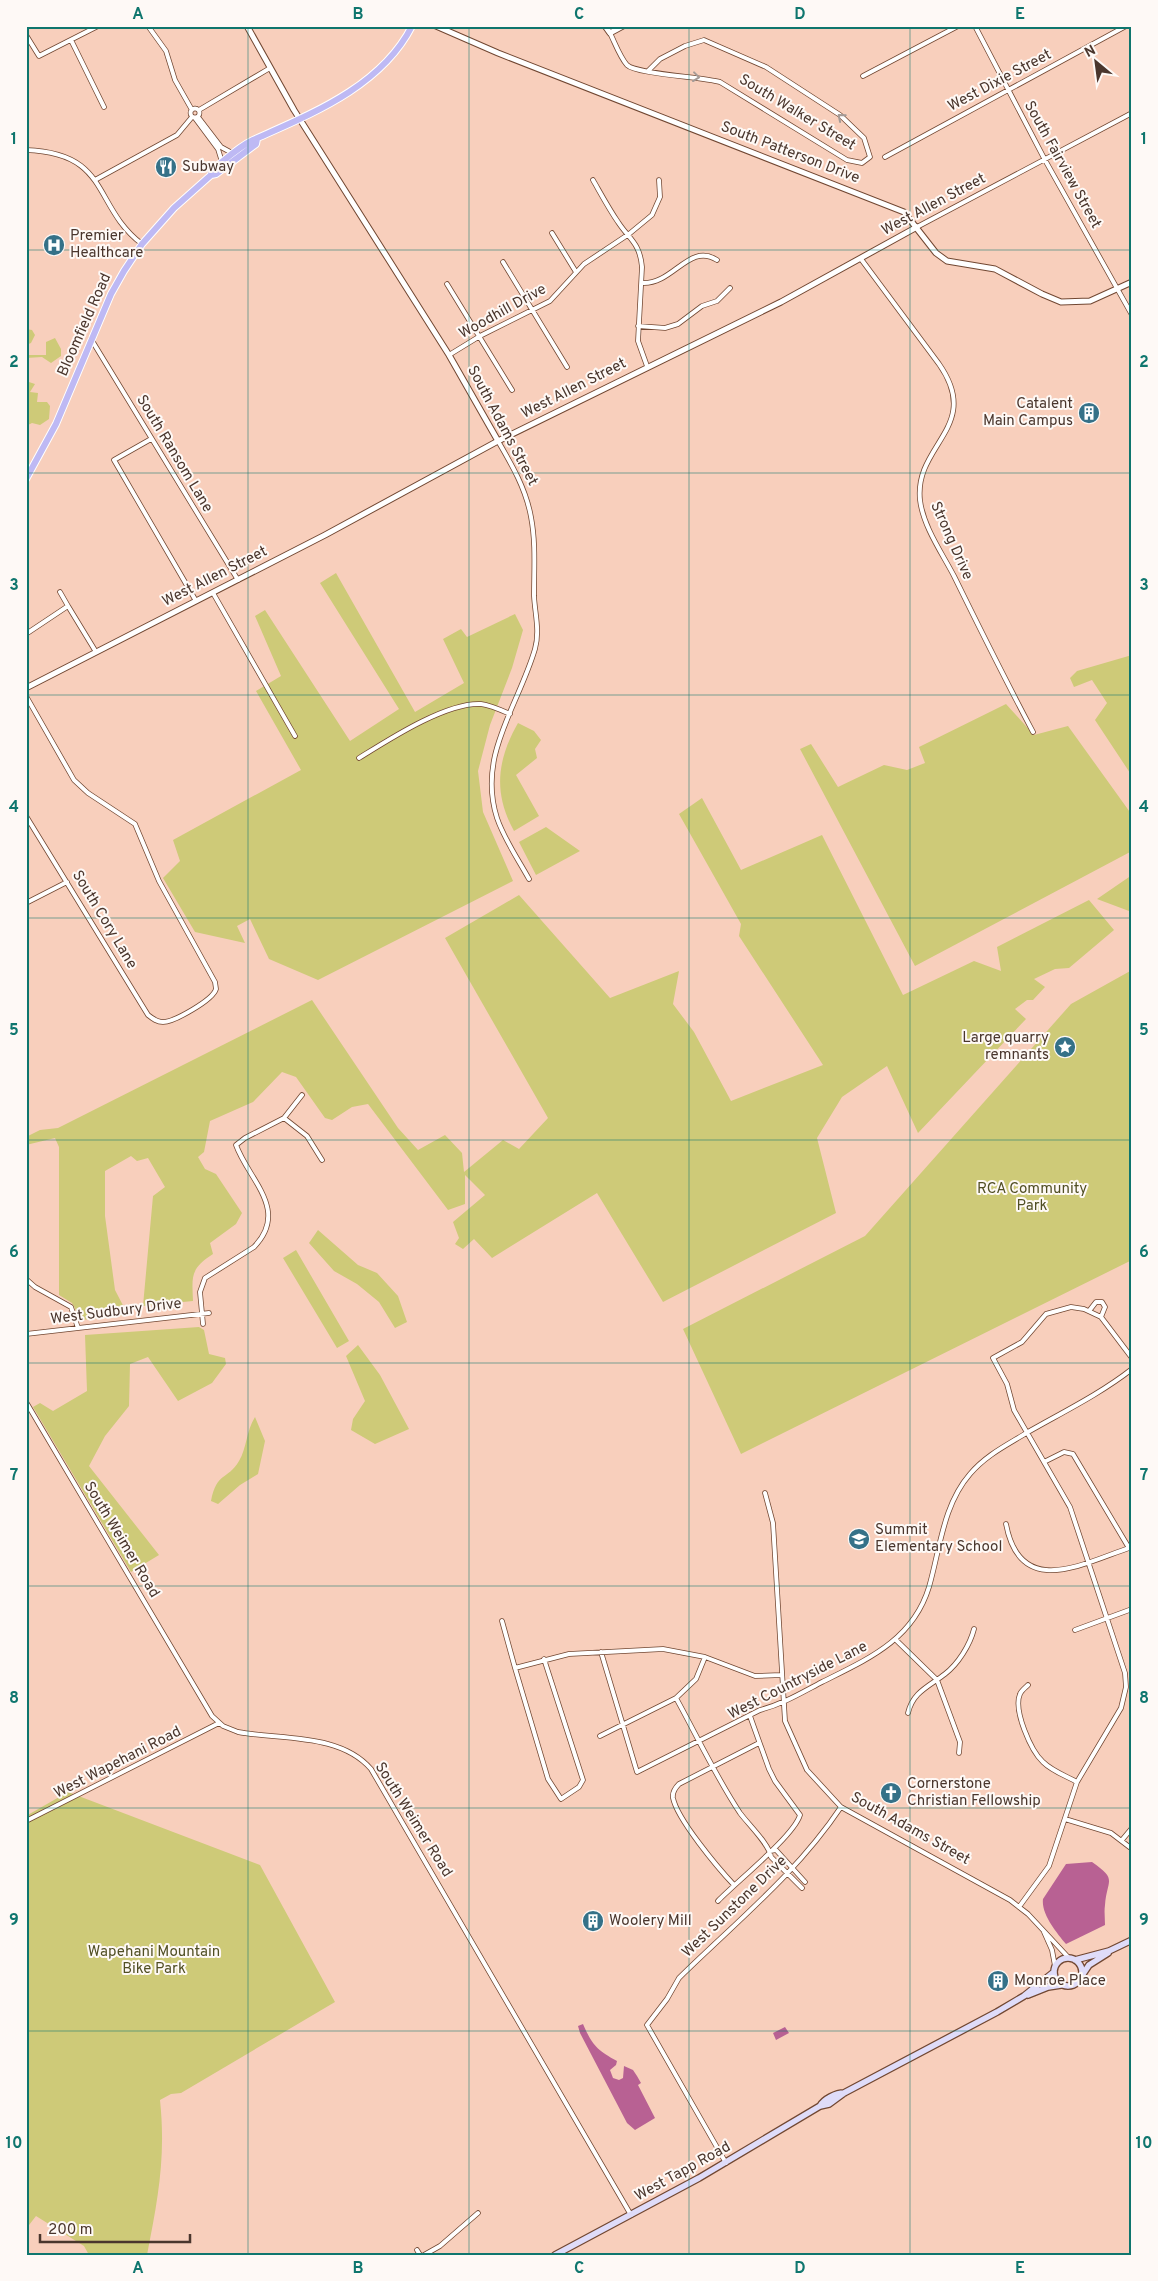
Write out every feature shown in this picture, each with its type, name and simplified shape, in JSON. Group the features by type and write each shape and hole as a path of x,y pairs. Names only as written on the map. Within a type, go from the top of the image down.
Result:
{"main road":[{"name":"Bloomfield Road","path":"211,176 212,170 234,153 257,139 300,119 352,90 370,77 405,39 412,26"},
{"name":"Bloomfield Road","path":"26,479 56,424 110,294 142,244 174,208 211,176 256,144 257,139"},
{"name":"West Tapp Road","path":"1024,1996 1054,1969 1061,1960 1109,1951 1132,1940"},
{"name":"West Tapp Road","path":"554,2255 631,2216 726,2163 820,2106 826,2100 844,2093 1024,1996 1048,1987 1075,1985 1080,1980 1082,1974 1109,1951"},
{"path":"1072,1959 1081,1966 1082,1974"},
{"path":"1054,1969 1056,1980 1061,1985"}],"street":[{"path":"26,35 38,56 98,26"},
{"path":"148,26 166,51 176,81 195,117 218,149 222,162"},
{"name":"South Adams Street","path":"247,26 300,119 448,355 523,488 531,515 535,544 534,597 538,629 535,648 497,745 491,774 492,798 498,820 529,879"},
{"name":"South Patterson Drive","path":"436,26 676,123 881,201 904,212 936,253 947,261 995,268 1042,294 1062,302 1090,301 1118,290 1132,282"},
{"name":"South Walker Street","path":"605,26 627,65 636,70 720,82 847,160 862,163 870,157 864,138 840,115 766,68 704,40 685,46 660,59 648,71"},
{"path":"610,33 623,26"},
{"path":"864,76 958,26"},
{"name":"South Fairview Street","path":"974,26 1045,160 1132,314"},
{"name":"West Dixie Street","path":"885,157 1126,26"},
{"path":"70,40 104,107"},
{"path":"95,180 177,136 199,110 270,68"},
{"path":"192,110 199,110"},
{"name":"West Allen Street","path":"26,688 238,580 498,441 780,302 1132,113"},
{"path":"195,117 222,147 234,153"},
{"path":"26,150 64,157 81,166 95,180 128,232 142,244"},
{"path":"593,180 619,224 629,234 641,256 642,283 638,326 640,350 648,366"},
{"name":"Woodhill Drive","path":"448,355 480,336 550,301 591,258 647,220 656,209 660,197 659,180"},
{"path":"552,233 576,272"},
{"path":"642,283 654,283 665,278 696,256 707,255 717,260"},
{"name":"Strong Drive","path":"861,259 951,383 954,416 922,475 920,502 934,537 1033,732"},
{"path":"503,262 567,367"},
{"path":"447,284 512,390"},
{"path":"638,326 665,328 678,324 702,306 717,301 730,288"},
{"name":"South Ransom Lane","path":"91,339 238,580"},
{"path":"151,439 114,460 196,601"},
{"path":"60,592 96,652"},
{"path":"213,593 295,736"},
{"path":"26,634 68,606"},
{"name":"South Cory Lane","path":"26,696 74,780 88,793 135,824 159,881 215,982 216,989 210,999 172,1020 159,1022 146,1012 26,816"},
{"path":"359,758 412,727 462,707 483,704 510,714"},
{"path":"26,903 67,882"},
{"path":"203,1324 200,1292 204,1278 254,1247 260,1240 267,1225 264,1192 240,1157 236,1146 245,1138 284,1118 302,1095"},
{"path":"284,1118 307,1136 322,1160"},
{"path":"26,1279 36,1288 71,1307 78,1328"},
{"path":"1089,1311 1096,1302 1102,1302 1105,1307 1100,1318"},
{"path":"1019,1907 1038,1884 1049,1866 1077,1782 1121,1708 1126,1687 1125,1673 1070,1507 1012,1406 1007,1384 994,1358 1018,1344 1039,1320 1050,1312 1071,1307 1089,1311 1100,1318 1132,1358"},
{"name":"West Sudbury Drive","path":"26,1334 209,1313"},
{"name":"West Countryside Lane","path":"622,1726 637,1772 701,1742 750,1716 782,1704 866,1660 896,1640 911,1624 922,1606 948,1514 963,1483 987,1457 1110,1386 1132,1369"},
{"name":"South Weimer Road","path":"26,1402 205,1706 219,1723 238,1732 341,1748 357,1756 370,1769 631,2216"},
{"path":"1006,1524 1014,1546 1028,1565 1034,1569 1053,1572 1129,1548 1073,1454 1064,1452 1044,1462"},
{"name":"South Adams Street","path":"766,1493 773,1523 782,1704 790,1737 807,1770 841,1807 1002,1894 1042,1928 1072,1959"},
{"path":"1075,1630 1107,1620 1132,1609"},
{"path":"502,1621 548,1779 561,1799 579,1787 583,1780 544,1659"},
{"path":"908,1713 912,1699 953,1666 971,1641 974,1629"},
{"path":"896,1640 936,1680 960,1742 959,1753"},
{"path":"515,1668 569,1654 663,1649 705,1657 755,1676 781,1675"},
{"path":"601,1652 622,1726"},
{"path":"600,1736 676,1698 696,1679 705,1657"},
{"path":"1028,1685 1020,1693 1019,1702 1020,1716 1031,1747 1045,1764 1077,1782"},
{"path":"676,1698 729,1797 751,1829 770,1851 771,1857 802,1888"},
{"path":"718,1901 770,1851 798,1821 800,1815 775,1782 750,1716"},
{"name":"West Wapehani Road","path":"26,1822 219,1723"},
{"path":"734,1885 707,1854 690,1830 674,1800 675,1789 759,1742"},
{"name":"West Sunstone Drive","path":"726,2163 647,2025 665,2002 679,1978 792,1869 819,1840 841,1807"},
{"path":"1065,1819 1104,1830 1122,1840 1132,1849"},
{"path":"1122,1840 1132,1828"},
{"path":"770,1851 776,1850 805,1882"},
{"name":"South Adams Street","path":"1042,1928 1052,1950 1054,1969"},
{"path":"424,2255 440,2246 478,2213"},
{"path":"417,2250 420,2255"}],"green space":[{"path":"26,329 32,330 35,335 31,343 26,345"},
{"path":"55,338 61,349 61,356 51,363 42,357 26,358 26,355 46,355 46,342"},
{"path":"26,381 35,384 30,392 38,393 37,402 47,402 50,406 49,419 40,425 32,423 26,426"},
{"path":"336,573 415,712 464,683 443,639 461,629 467,637 515,614 523,630 512,668 490,725 478,771 483,812 513,881 318,980 269,959 250,919 237,926 245,943 195,932 163,878 180,861 173,840 301,770 256,691 281,676 255,616 265,610 350,741 399,709 320,583"},
{"path":"1132,655 1132,776 1095,720 1107,703 1092,680 1074,687 1070,678 1077,671"},
{"path":"1006,704 1034,735 1068,726 1132,815 1132,851 915,966 800,749 811,744 838,787 884,765 907,770 925,763 919,747"},
{"path":"518,723 534,731 541,740 535,749 537,758 516,775 539,816 514,831 503,803 500,777 506,750"},
{"path":"702,798 741,870 822,835 903,995 974,961 1001,971 997,947 1089,900 1114,930 1069,968 1055,969 1034,979 1045,987 1033,1000 1027,1000 1015,1009 1026,1019 918,1133 887,1066 842,1097 817,1138 836,1213 663,1302 597,1193 492,1258 474,1239 463,1249 455,1244 459,1238 453,1222 485,1195 465,1175 465,1204 448,1210 368,1104 352,1107 332,1120 325,1118 296,1077 282,1072 253,1102 210,1121 204,1152 198,1157 205,1169 216,1174 242,1213 236,1224 210,1243 213,1254 200,1264 194,1274 192,1285 193,1301 143,1306 153,1196 165,1187 148,1158 137,1161 131,1156 105,1171 105,1216 115,1290 128,1315 81,1320 72,1303 59,1295 59,1147 55,1138 26,1145 26,1137 40,1130 58,1128 312,1000 398,1128 418,1150 445,1135 462,1153 464,1172 503,1140 519,1149 548,1118 445,938 519,895 610,998 679,971 673,1004 694,1032 731,1101 823,1065 739,936 741,924 679,814"},
{"path":"546,827 580,851 536,875 519,842"},
{"path":"1132,875 1132,908 1129,911 1097,899"},
{"name":"RCA Community Park","path":"1132,970 1132,1260 741,1454 683,1329 865,1236 1071,1004"},
{"path":"318,1230 358,1265 377,1273 398,1296 407,1322 395,1328 379,1302 357,1284 334,1271 309,1243"},
{"path":"296,1250 349,1341 337,1348 283,1258"},
{"path":"199,1327 204,1330 209,1354 225,1358 226,1364 212,1383 178,1401 148,1357 130,1364 129,1406 105,1436 89,1466 159,1555 131,1572 33,1407 40,1403 53,1411 87,1391 85,1335"},
{"path":"358,1345 380,1375 409,1429 375,1444 351,1430 353,1419 365,1401 346,1356"},
{"path":"255,1417 265,1441 258,1474 240,1485 218,1504 211,1501 213,1491 219,1480 235,1467 239,1461"},
{"name":"Wapehani Mountain Bike Park","path":"68,1792 260,1865 335,2002 181,2093 171,2094 160,2100 162,2140 160,2178 147,2255 89,2255 84,2246 36,2216 26,2229 26,1816"}],"shaded area":[{"path":"1092,1862 1105,1873 1109,1880 1106,1896 1105,1925 1066,1944 1047,1917 1044,1911 1043,1899 1066,1864"},
{"path":"583,2024 596,2046 617,2061 616,2065 610,2070 613,2078 619,2080 623,2078 624,2066 633,2070 641,2083 638,2085 655,2118 635,2130 627,2123 580,2033 578,2026"},
{"path":"785,2027 789,2033 776,2040 773,2033"}],"place":[{"name":"Subway","path":"166,167"},
{"name":"Premier Healthcare","path":"54,245"},
{"name":"Catalent Main Campus","path":"1089,413"},
{"name":"Large quarry remnants","path":"1065,1047"},
{"name":"Summit Elementary School","path":"859,1539"},
{"name":"Cornerstone Christian Fellowship","path":"891,1793"},
{"name":"Woolery Mill","path":"593,1921"},
{"name":"Monroe Place","path":"998,1981"}]}
